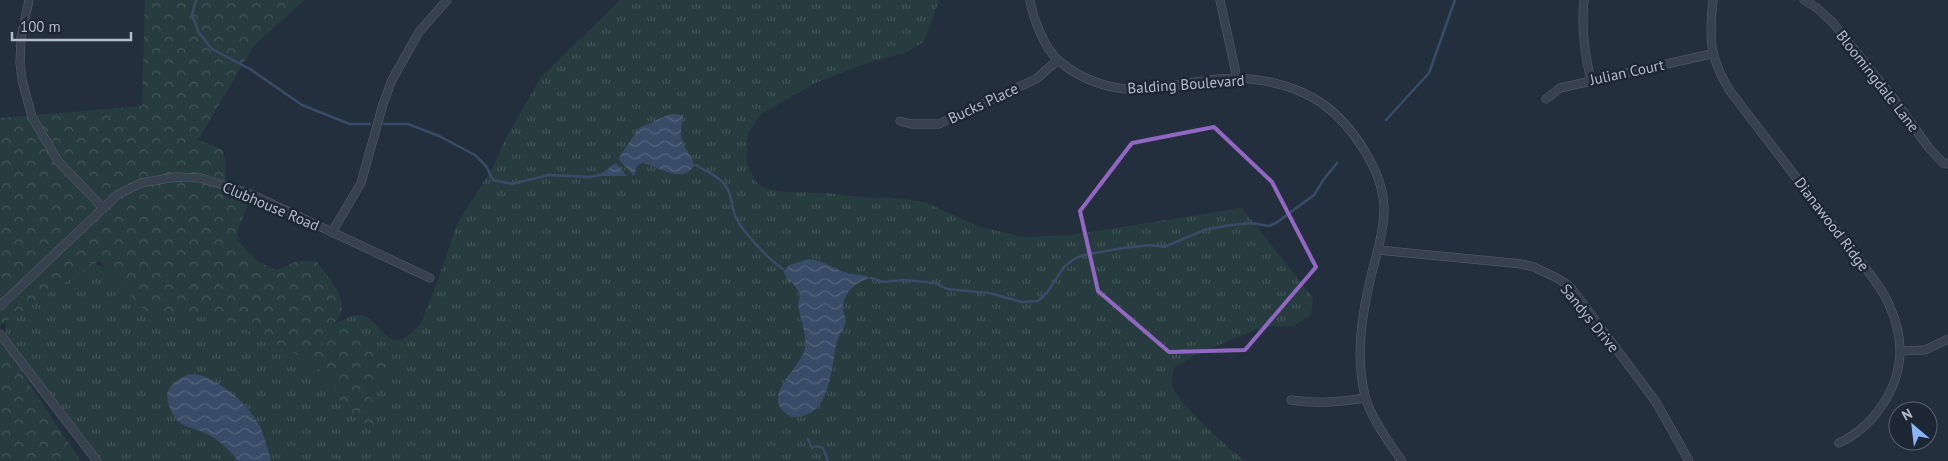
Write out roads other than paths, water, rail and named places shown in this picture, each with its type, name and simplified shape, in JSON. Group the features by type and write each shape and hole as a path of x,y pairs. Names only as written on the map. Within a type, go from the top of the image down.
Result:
{"street":[{"path":"28,0 20,63 22,80 32,117 58,161 102,207"},
{"path":"332,232 361,183 383,104 392,80 419,32 447,0"},
{"name":"Balding Boulevard","path":"1030,0 1032,14 1044,40 1058,60 1085,77 1100,83 1128,89 1145,89 1237,78 1264,81 1305,94 1323,104 1350,131 1369,158 1380,185 1384,208 1378,250 1362,320 1360,358 1365,398 1383,434 1402,461"},
{"path":"1220,0 1237,78"},
{"path":"1584,0 1583,39 1591,80"},
{"name":"Dianawood Ridge","path":"1713,0 1710,29 1711,54 1719,74 1880,289 1890,306 1898,331 1900,351 1895,376 1882,405 1873,418 1854,436 1839,443"},
{"name":"Bloomingdale Lane","path":"1804,0 1817,8 1833,23 1893,98 1929,148 1943,163 1948,164"},
{"name":"Julian Court","path":"1546,99 1560,88 1711,54"},
{"name":"Bucks Place","path":"900,121 911,124 939,124 1036,79 1058,60"},
{"name":"Clubhouse Road","path":"0,306 116,195 141,183 176,177 201,178 251,194 430,278"},
{"name":"Sandys Drive","path":"1378,250 1522,264 1534,267 1568,285 1656,402 1689,461"},
{"path":"0,334 97,461"},
{"path":"1900,351 1924,350 1948,339"},
{"path":"1291,400 1328,403 1365,398"}],"water":[{"path":"670,114 683,115 681,137 694,166 682,174 676,174 642,163 637,166 634,176 619,160 620,156 639,128"},
{"path":"616,163 627,176 601,176 600,174"},
{"path":"808,259 819,261 847,273 871,278 856,284 848,293 843,303 846,321 837,342 827,390 822,401 815,410 805,415 792,417 782,410 778,401 779,393 802,356 805,348 805,338 798,305 800,294 792,282 789,282 783,271 790,265"},
{"path":"190,374 199,375 218,383 244,405 261,430 271,461 238,461 227,448 213,437 183,425 177,420 172,414 168,402 168,391 179,379"}],"waterway":[{"path":"196,0 192,15 199,33 212,49 250,69 302,105 350,124 370,124"},
{"path":"1386,120 1429,73 1455,0"},
{"path":"384,124 408,124 439,136 475,155 486,166 493,180 512,184 549,175 590,177 600,175"},
{"path":"871,278 884,282 904,280 935,283 947,289 989,293 1022,302 1038,301 1046,294 1064,267 1074,259 1084,255 1151,245 1164,247 1207,229 1251,223 1269,226 1276,223 1314,195 1337,163"},
{"path":"696,165 716,176 728,189 734,214 739,224 764,253 783,269"},
{"path":"808,439 812,448 816,446 823,448 828,461"}]}
